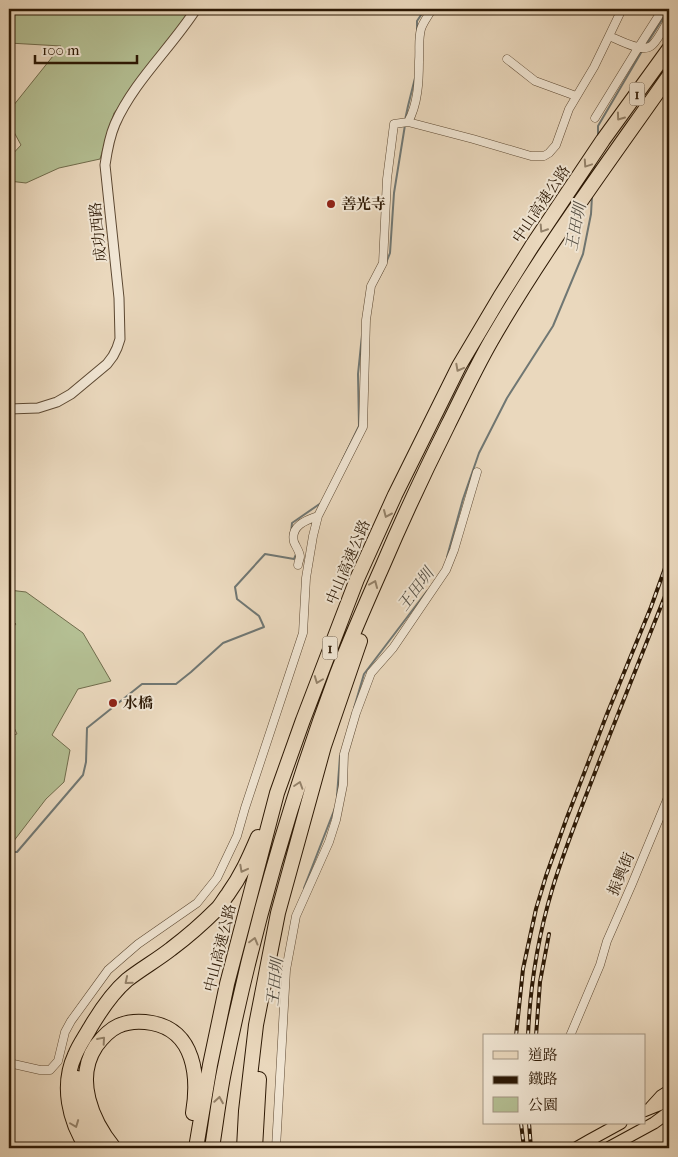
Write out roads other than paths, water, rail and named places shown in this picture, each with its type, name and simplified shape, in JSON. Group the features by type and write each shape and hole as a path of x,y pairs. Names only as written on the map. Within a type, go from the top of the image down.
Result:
{"highway":[{"name":"中山高速公路","path":"196,1148 226,984 277,793 350,596 395,495 459,366 500,297 570,189 669,49"},
{"name":"中山高速公路","path":"212,1148 223,1074 244,980 283,834 314,739 363,610 405,513 472,375 516,299 578,205 669,76"},
{"path":"244,1148 246,1111 256,1025 278,913 324,746 360,642 363,610"},
{"path":"87,1148 80,1139 73,1122 69,1106 68,1089 69,1073 75,1056 87,1033 112,995 127,981 170,950 219,908 244,870 277,793"},
{"path":"254,1148 263,1030 294,854"},
{"path":"114,1148 103,1133 89,1101 86,1087 88,1062 96,1046 108,1032 131,1022 143,1021 158,1024 173,1031 183,1041 192,1059 195,1078 194,1109 188,1148"},
{"path":"87,1033 77,1070 76,1090 86,1123 104,1148"}],"main road":[{"path":"648,1109 669,1091"},
{"path":"648,1109 669,1101"},
{"path":"608,1148 654,1123 669,1112"},
{"path":"654,1123 669,1118"},
{"path":"576,1148 619,1124"}],"street":[{"name":"成功西路","path":"9,409 38,408 57,402 71,394 108,364 113,356 120,339 119,298 105,165 108,145 115,124 143,78 178,36 196,9"},
{"path":"405,122 413,112 418,86 421,28 432,9"},
{"path":"9,1063 40,1070 50,1070 58,1061 70,1021 108,970 138,944 197,903 217,878 237,836 303,633 306,578 318,516 363,427 366,320 371,286 383,263 387,179 394,124 405,122 531,156 544,156 556,145 569,109 594,67 622,9"},
{"path":"595,118 663,9"},
{"path":"609,36 638,48 648,48 652,46 669,19"},
{"path":"507,59 534,81 576,96"},
{"path":"276,1148 286,970 292,933 296,916 329,842 336,820 343,785 344,754 356,713 371,673 393,648 446,570 454,550 477,472"},
{"path":"298,565 300,555 294,541 294,532 306,520 318,516"},
{"name":"振興街","path":"571,1034 600,964 607,941 669,795"}],"waterway":[{"path":"417,32 417,21 425,9"},
{"name":"王田圳","path":"646,45 669,9"},
{"name":"王田圳","path":"598,137 598,126 642,51"},
{"path":"405,120 415,78"},
{"path":"386,263 390,253 394,193 405,125"},
{"name":"王田圳","path":"594,172 595,162"},
{"name":"王田圳","path":"447,557 463,499 479,453 507,398 553,326 583,254 591,214 592,196"},
{"path":"376,283 383,270"},
{"path":"342,461 359,426 358,374 362,335"},
{"path":"291,533 292,523 321,503"},
{"path":"9,852 17,852 83,775 86,762 87,728 142,684 176,684 223,643 264,627 259,616 237,599 235,587 265,554 294,559 296,554"},
{"name":"王田圳","path":"354,708 364,674 427,591"},
{"name":"王田圳","path":"337,796 340,756"},
{"name":"王田圳","path":"304,888 335,808"}],"railway":[{"path":"516,1034 523,969 536,909 546,876 669,557"},
{"path":"528,1034 536,962 552,890 581,810 669,586"},
{"path":"536,1034 540,982 549,934"},
{"path":"521,1124 524,1148"},
{"path":"529,1124 531,1148"}],"place":[{"name":"善光寺","path":"331,204"},
{"name":"水橋","path":"113,703"}]}
